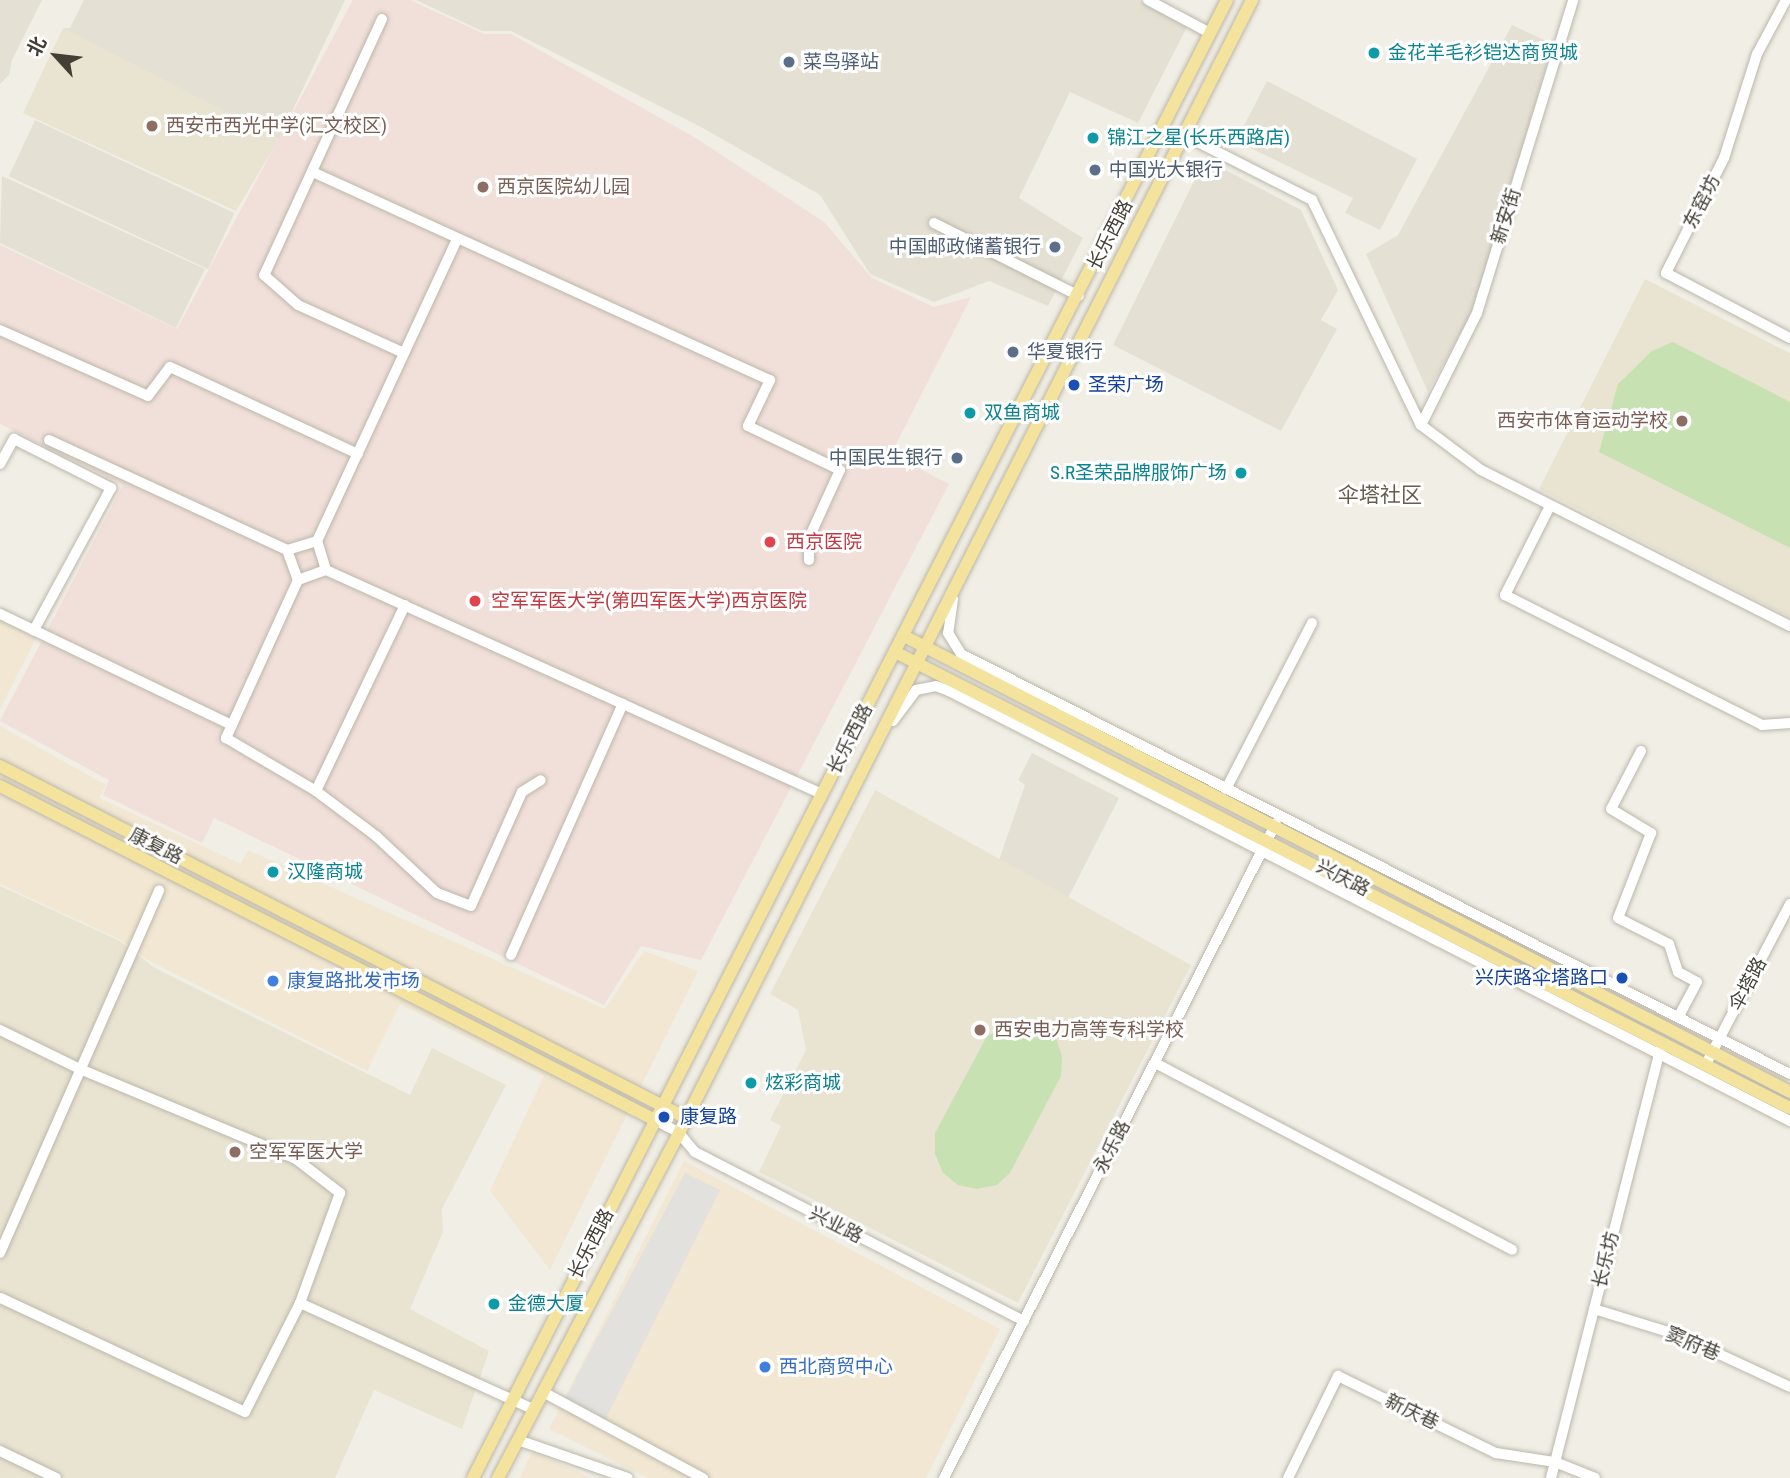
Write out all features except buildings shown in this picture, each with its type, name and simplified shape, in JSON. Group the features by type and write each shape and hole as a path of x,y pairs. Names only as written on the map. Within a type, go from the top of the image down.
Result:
{"main road":[{"name":"长乐西路","path":"473,1478 1079,296 1227,0"},
{"name":"长乐西路","path":"498,1478 679,1133 1252,0"},
{"name":"兴庆路","path":"904,636 1271,833 1661,1048 1709,1058 1790,1108"},
{"name":"兴庆路","path":"895,652 1271,833 1709,1058 1790,1092"},
{"path":"968,689 986,710"},
{"name":"康复路","path":"0,766 686,1118"},
{"name":"康复路","path":"0,786 655,1120"}],"street":[{"path":"1148,0 1210,33"},
{"name":"新安街","path":"1421,425 1477,313 1573,0"},
{"name":"东窑坊","path":"1786,0 1757,54 1724,158 1666,273 1790,338"},
{"path":"382,19 315,173 264,275 298,305 404,353"},
{"path":"1182,134 1312,200 1421,425 1481,470 1790,626"},
{"path":"315,173 770,380 748,426 840,470 808,538 809,560"},
{"path":"934,223 1079,296"},
{"path":"326,570 317,541 457,239"},
{"path":"0,330 148,396 170,368 358,454"},
{"path":"0,464 13,439 111,488 34,630"},
{"path":"49,440 287,550 317,541"},
{"path":"1550,506 1505,595 1762,725 1790,723"},
{"path":"287,550 298,580 226,738 316,791 376,836 437,893 471,905 522,792 541,780"},
{"path":"298,580 326,570 822,794"},
{"path":"958,581 948,620 954,649 1226,789 1271,833"},
{"path":"316,791 405,606"},
{"path":"0,614 232,725"},
{"path":"1226,789 1312,623"},
{"path":"874,748 906,699 925,687 949,691 986,710 1271,833 1678,1017 1790,1074"},
{"path":"511,955 623,704"},
{"path":"1641,751 1611,809 1651,833 1618,918 1669,944 1678,972 1697,982 1678,1017"},
{"name":"永乐路","path":"944,1478 1271,833"},
{"path":"0,1253 159,890"},
{"name":"伞塔路","path":"1709,1058 1790,904"},
{"path":"0,1030 80,1069 296,1159 340,1193 300,1303 245,1412 0,1298"},
{"path":"1661,1048 1790,1121"},
{"name":"长乐坊","path":"1551,1478 1661,1048"},
{"path":"1155,1063 1512,1250"},
{"name":"兴业路","path":"655,1120 679,1133 695,1152 1024,1321"},
{"path":"300,1303 533,1409"},
{"name":"窦府巷","path":"1594,1308 1678,1335 1790,1387"},
{"name":"新庆巷","path":"1288,1478 1338,1376 1496,1453 1555,1462 1595,1478"},
{"path":"543,1392 703,1478"},
{"path":"518,1440 628,1478"},
{"path":"0,1451 56,1478"}],"shaded area":[{"path":"0,0 42,0 12,60 9,75 0,84"},
{"path":"84,0 345,0 279,139 68,32 63,28 70,28"},
{"name":"空军军医大学(第四军医大学)西京医院","path":"353,0 410,0 484,34 511,34 694,137 824,222 872,278 934,307 971,297 891,454 949,484 701,960 641,946 604,1005 214,818 202,843 103,795 109,780 0,721 123,485 0,424 0,245 177,329"},
{"path":"416,0 1138,0 1187,27 1138,123 1070,92 1019,198 1083,238 1048,306 989,281 934,302 870,274 820,195 699,126 511,31 482,31"},
{"path":"1512,25 1553,44 1473,310 1428,392 1366,254 1398,235"},
{"name":"西安市西光中学(汇文校区)","path":"63,28 279,139 236,211 23,113"},
{"path":"1267,81 1417,159 1380,230 1345,213 1353,198 1236,141"},
{"path":"35,120 234,213 208,269 9,176"},
{"path":"1205,159 1301,210 1338,290 1321,320 1337,329 1281,431 1113,345"},
{"path":"2,176 205,269 176,328 0,243"},
{"name":"西安市体育运动学校","path":"1645,279 1790,353 1790,617 1539,489"},
{"path":"0,619 36,638 0,709"},
{"path":"0,726 106,785 99,798 241,864 248,850 605,1009 644,951 698,971 550,1270 490,1191 544,1076 400,1004 367,1071 146,959 121,940 0,884"},
{"path":"1032,753 1119,798 1068,898 999,860 1025,785 1018,780"},
{"name":"西安电力高等专科学校","path":"875,790 1191,965 1018,1303 759,1172 781,1126 770,1120 806,1050 798,1010 770,994"},
{"name":"空军军医大学","path":"0,886 120,941 155,968 410,1095 432,1048 506,1085 442,1209 443,1232 410,1309 489,1351 462,1429 374,1390 335,1478 0,1478"},
{"path":"684,1161 1000,1329 926,1478 648,1478 549,1429"},
{"path":"685,1173 720,1190 605,1420 565,1399"},
{"path":"532,1452 568,1467 591,1478 520,1478"}],"green space":[{"path":"1673,342 1790,402 1790,548 1599,452 1618,384 1652,351"},
{"path":"1021,1019 1041,1025 1056,1038 1062,1056 1061,1076 1010,1173 997,1185 977,1189 958,1185 943,1173 935,1154 935,1133 987,1036"}],"place":[{"name":"金花羊毛衫铠达商贸城","path":"1374,53"},
{"name":"菜鸟驿站","path":"789,62"},
{"name":"西安市西光中学(汇文校区)","path":"152,126"},
{"name":"锦江之星(长乐西路店)","path":"1093,138"},
{"name":"中国光大银行","path":"1095,170"},
{"name":"西京医院幼儿园","path":"483,187"},
{"name":"中国邮政储蓄银行","path":"1055,247"},
{"name":"华夏银行","path":"1013,352"},
{"name":"圣荣广场","path":"1074,385"},
{"name":"双鱼商城","path":"970,413"},
{"name":"西安市体育运动学校","path":"1682,421"},
{"name":"中国民生银行","path":"957,458"},
{"name":"S.R圣荣品牌服饰广场","path":"1241,473"},
{"name":"西京医院","path":"770,542"},
{"name":"空军军医大学(第四军医大学)西京医院","path":"475,601"},
{"name":"汉隆商城","path":"273,872"},
{"name":"兴庆路伞塔路口","path":"1622,978"},
{"name":"康复路批发市场","path":"273,981"},
{"name":"西安电力高等专科学校","path":"980,1030"},
{"name":"炫彩商城","path":"751,1083"},
{"name":"康复路","path":"664,1117"},
{"name":"空军军医大学","path":"235,1152"},
{"name":"金德大厦","path":"494,1304"},
{"name":"西北商贸中心","path":"765,1367"}],"district":[{"name":"伞塔社区","path":"1380,495"}]}
